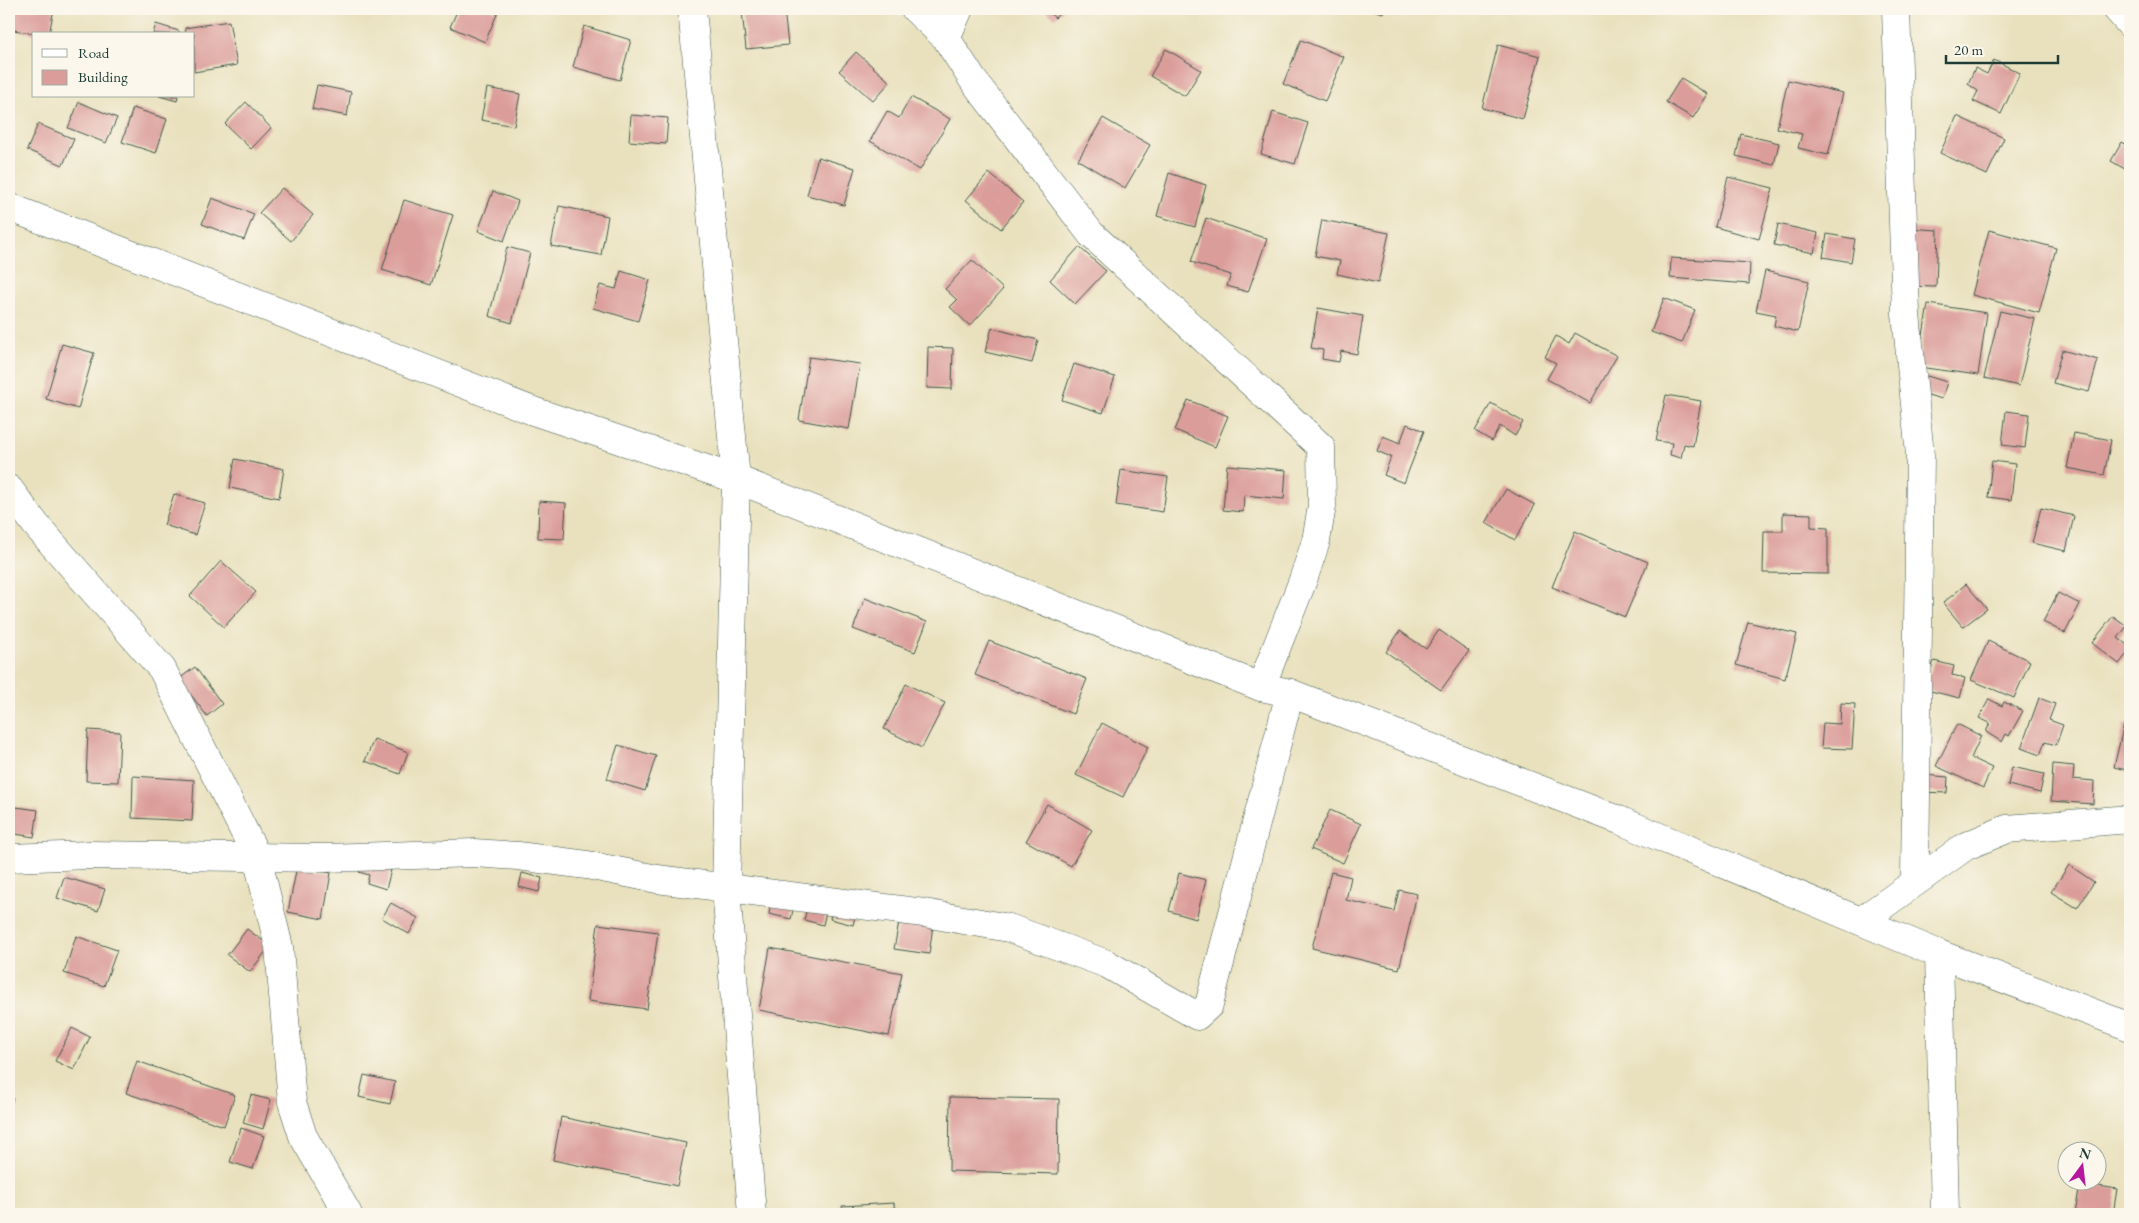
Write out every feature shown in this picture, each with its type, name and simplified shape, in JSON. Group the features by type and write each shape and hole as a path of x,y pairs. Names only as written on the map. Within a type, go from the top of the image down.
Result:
{"street":[{"path":"692,9 736,479 726,889 752,1214"},
{"path":"915,9 946,38 974,80 1092,234 1321,447 1322,506 1316,541 1303,580 1261,687"},
{"path":"946,38 959,9"},
{"path":"1896,9 1906,314 1920,455 1915,880"},
{"path":"2117,9 2130,24"},
{"path":"9,207 533,411 736,479 1261,687 1290,693 1619,820 1939,954 2130,1027"},
{"path":"9,489 36,525 162,669 257,856 279,948 292,1102 302,1136 348,1214"},
{"path":"9,858 89,855 326,858 474,853 518,856 588,865 656,879 924,913 1009,928 1107,964 1197,1016 1209,1006 1290,693"},
{"path":"1861,921 1915,880 1966,846 2007,829 2130,819"},
{"path":"1939,954 1945,1214"}],"building":[{"path":"9,9 54,9 49,32 32,32 32,34 9,29"},
{"path":"458,9 491,9 498,12 485,42 450,27"},
{"path":"784,9 788,45 746,49 742,11"},
{"path":"1045,9 1064,9 1055,18"},
{"path":"1369,9 1384,9 1383,13"},
{"path":"1567,9 1581,9 1579,13"},
{"path":"229,21 237,65 195,72 195,32 186,32 185,28"},
{"path":"156,24 179,31 179,32 154,32"},
{"path":"584,26 631,40 620,80 573,67"},
{"path":"1301,40 1344,57 1325,101 1283,84"},
{"path":"1498,45 1540,56 1523,119 1482,108"},
{"path":"1166,49 1201,70 1185,96 1150,76"},
{"path":"856,52 890,82 873,101 839,71"},
{"path":"1994,60 2020,73 2001,114 1973,101 1978,91 1968,84 1975,68 1987,74"},
{"path":"1681,78 1708,94 1693,118 1666,102"},
{"path":"1788,80 1843,93 1828,155 1798,148 1802,134 1777,128"},
{"path":"317,85 351,92 347,116 312,109"},
{"path":"487,88 520,94 514,126 481,120"},
{"path":"911,97 950,119 920,170 870,141 887,111 899,118"},
{"path":"166,98 178,98 177,101"},
{"path":"79,102 117,118 106,143 68,128"},
{"path":"246,102 271,128 251,149 225,124"},
{"path":"133,108 167,119 156,153 122,142"},
{"path":"1273,112 1308,123 1295,164 1261,154"},
{"path":"631,115 668,118 666,144 629,141"},
{"path":"1957,116 2004,138 1987,175 1940,153"},
{"path":"1103,118 1150,145 1125,188 1078,160"},
{"path":"38,124 74,139 63,165 27,150"},
{"path":"1741,134 1779,143 1774,165 1736,156"},
{"path":"2122,142 2130,147 2130,172 2111,161"},
{"path":"818,157 855,168 844,205 807,195"},
{"path":"989,173 1023,202 1001,229 966,200"},
{"path":"1169,173 1206,185 1195,227 1157,216"},
{"path":"1728,177 1773,188 1759,239 1715,227"},
{"path":"282,188 313,215 291,241 259,213"},
{"path":"493,191 518,201 504,241 478,231"},
{"path":"212,198 254,214 244,240 202,224"},
{"path":"404,200 453,215 431,285 382,270"},
{"path":"559,206 608,216 601,255 551,246"},
{"path":"1206,218 1267,239 1248,292 1227,286 1231,275 1191,262"},
{"path":"1322,220 1389,233 1378,283 1337,274 1340,261 1315,256"},
{"path":"1778,224 1818,233 1814,253 1774,245"},
{"path":"1907,228 1938,230 1936,287 1905,286"},
{"path":"1989,230 2056,248 2039,313 1972,295"},
{"path":"1827,234 1855,239 1851,262 1823,257"},
{"path":"507,247 530,253 512,323 489,316"},
{"path":"1079,247 1106,271 1075,304 1050,280"},
{"path":"1671,258 1750,263 1749,284 1670,278"},
{"path":"972,260 1003,289 970,326 950,307 957,300 945,289"},
{"path":"621,271 650,280 638,321 593,308 600,285 616,289"},
{"path":"1765,271 1809,281 1798,332 1774,326 1776,315 1756,311"},
{"path":"1664,298 1695,310 1682,343 1651,332"},
{"path":"1928,304 1987,313 1978,375 1918,367"},
{"path":"1318,308 1363,316 1357,354 1341,351 1339,362 1322,359 1323,350 1311,348"},
{"path":"2000,311 2035,319 2019,386 1984,378"},
{"path":"992,328 1038,340 1032,363 985,352"},
{"path":"1575,333 1617,356 1590,403 1547,379 1556,363 1545,357 1556,336 1569,344"},
{"path":"62,344 94,353 78,409 46,399"},
{"path":"928,347 953,348 952,389 927,388"},
{"path":"2062,350 2098,360 2089,392 2053,383"},
{"path":"809,357 860,364 849,429 799,420"},
{"path":"1074,364 1115,377 1103,413 1062,400"},
{"path":"1927,376 1947,382 1942,399 1921,393"},
{"path":"1666,395 1701,401 1693,446 1684,444 1681,458 1670,455 1672,443 1656,441"},
{"path":"1188,400 1228,416 1215,447 1175,430"},
{"path":"1491,403 1523,422 1515,436 1500,426 1492,441 1475,431"},
{"path":"2006,411 2029,414 2025,448 2002,445"},
{"path":"1407,424 1424,431 1404,483 1384,475 1391,457 1377,451 1383,436 1400,443"},
{"path":"2074,433 2111,440 2104,475 2067,468"},
{"path":"235,459 284,469 279,498 230,488"},
{"path":"1992,461 2015,464 2011,500 1988,497"},
{"path":"1227,465 1286,470 1284,499 1244,495 1243,512 1223,510"},
{"path":"1121,470 1168,477 1163,512 1116,505"},
{"path":"1506,489 1535,505 1515,540 1486,523"},
{"path":"174,494 205,503 195,535 164,525"},
{"path":"539,501 566,503 564,539 538,538"},
{"path":"2041,508 2074,516 2066,551 2032,543"},
{"path":"1783,513 1811,514 1811,527 1828,528 1828,574 1763,573 1764,531 1783,531"},
{"path":"1575,531 1648,562 1625,617 1552,587"},
{"path":"221,561 256,592 224,627 190,596"},
{"path":"1966,584 1987,609 1963,627 1943,603"},
{"path":"2058,593 2080,604 2065,633 2043,622"},
{"path":"865,598 927,622 915,652 853,629"},
{"path":"2113,616 2127,626 2118,638 2130,647 2130,650 2119,664 2092,643"},
{"path":"1748,622 1797,634 1785,679 1736,665"},
{"path":"1439,630 1469,651 1441,690 1386,652 1400,631 1426,649"},
{"path":"989,641 1087,679 1073,714 975,675"},
{"path":"1988,641 2030,661 2014,698 1971,680"},
{"path":"1934,661 1954,666 1952,675 1965,678 1960,698 1922,689"},
{"path":"195,667 222,704 207,716 179,679"},
{"path":"906,684 945,703 922,748 884,729"},
{"path":"2039,698 2055,704 2049,720 2063,725 2056,745 2045,742 2040,755 2021,748"},
{"path":"1989,699 2002,706 2004,702 2023,711 2009,736 2006,734 2002,742 1986,732 1990,723 1979,718"},
{"path":"1841,703 1855,704 1852,749 1821,748 1823,723 1840,724"},
{"path":"1102,723 1148,747 1123,797 1076,775"},
{"path":"1957,724 1981,736 1971,758 1992,768 1983,788 1936,766"},
{"path":"2124,724 2130,725 2130,771 2114,767"},
{"path":"88,730 120,732 118,782 86,781"},
{"path":"374,739 408,752 400,774 365,761"},
{"path":"618,745 656,756 645,791 607,779"},
{"path":"2053,764 2074,766 2073,779 2094,781 2093,804 2051,801"},
{"path":"2012,767 2044,774 2040,793 2008,785"},
{"path":"1923,775 1948,777 1947,793 1921,792"},
{"path":"133,776 194,780 192,821 132,818"},
{"path":"1047,804 1092,830 1071,866 1026,841"},
{"path":"9,806 38,810 34,837 9,833"},
{"path":"1330,810 1361,824 1343,863 1311,849"},
{"path":"361,863 391,870 386,889 367,883 369,875 359,872"},
{"path":"2069,865 2094,882 2077,908 2051,892"},
{"path":"297,866 331,873 323,919 288,912"},
{"path":"1331,872 1351,877 1346,900 1394,911 1399,890 1417,894 1399,969 1312,948"},
{"path":"522,873 542,878 539,892 519,887"},
{"path":"1179,873 1206,880 1196,919 1169,911"},
{"path":"64,877 105,889 98,911 57,898"},
{"path":"771,901 794,905 791,919 769,914"},
{"path":"391,903 418,918 409,934 382,918"},
{"path":"833,907 856,913 853,925 830,919"},
{"path":"807,908 826,912 823,925 804,920"},
{"path":"899,922 933,926 929,954 894,949"},
{"path":"598,924 658,932 647,1009 588,1001"},
{"path":"247,929 270,946 250,972 227,955"},
{"path":"76,936 117,950 104,986 64,973"},
{"path":"770,948 902,973 889,1036 759,1010"},
{"path":"72,1028 90,1037 74,1070 55,1061"},
{"path":"137,1061 235,1095 224,1126 126,1093"},
{"path":"364,1075 395,1082 390,1104 359,1097"},
{"path":"251,1095 271,1100 263,1129 243,1123"},
{"path":"9,1096 13,1098 9,1112"},
{"path":"950,1097 1059,1099 1058,1174 949,1171"},
{"path":"561,1117 686,1143 677,1186 553,1160"},
{"path":"241,1128 264,1136 253,1169 230,1162"},
{"path":"2106,1187 2117,1189 2113,1214 2075,1214 2079,1190 2106,1190"},
{"path":"894,1203 895,1214 843,1214 842,1206"}]}
